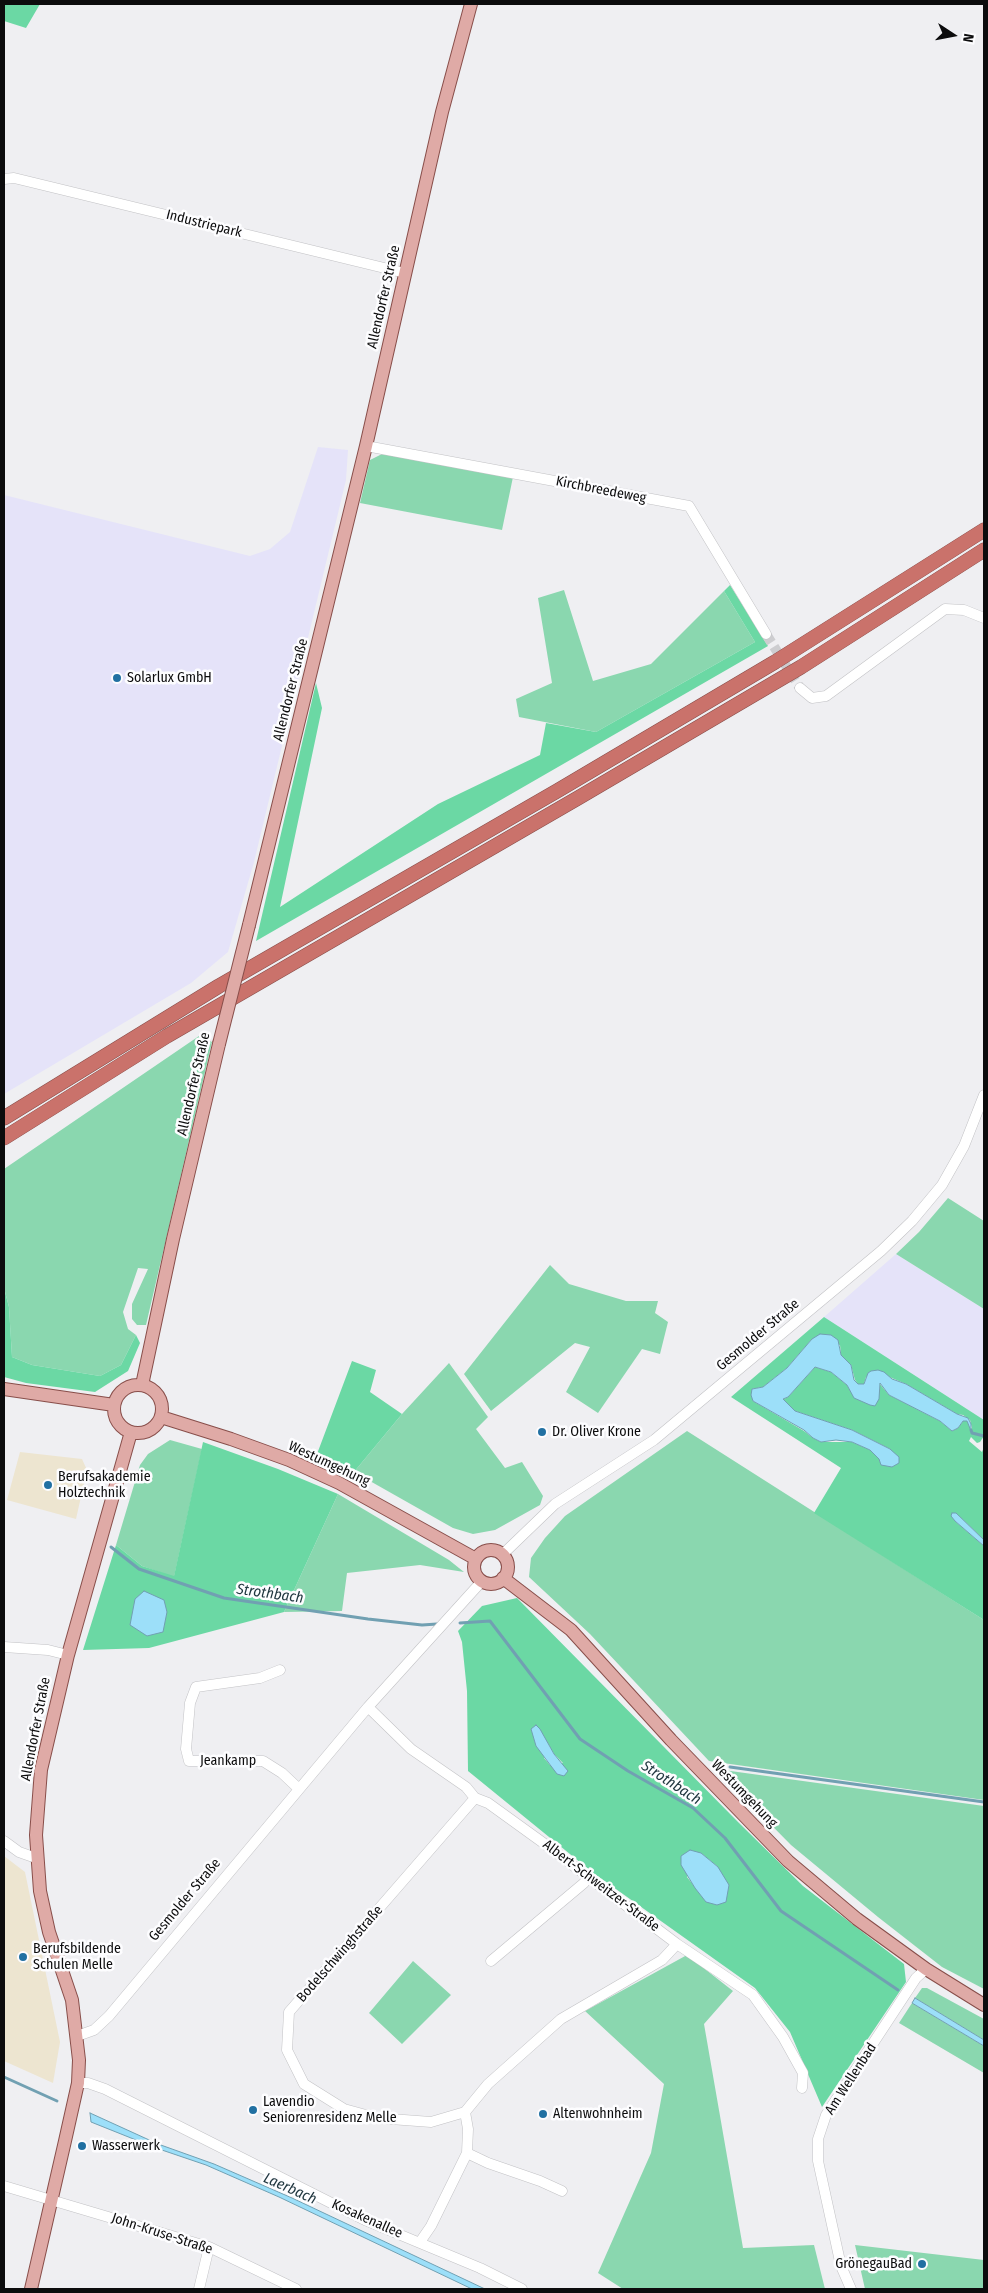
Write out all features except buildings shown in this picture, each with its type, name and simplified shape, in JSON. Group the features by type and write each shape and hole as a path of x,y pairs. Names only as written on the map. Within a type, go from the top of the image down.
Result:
{"highway":[{"path":"4,1118 219,986 557,791 767,667 984,530"},
{"path":"4,1138 167,1036 801,667 984,550"},
{"path":"4,1148 34,1118"}],"main road":[{"name":"Allendorfer Straße","path":"142,1385 175,1231 219,1044 366,446 451,74 471,4"},
{"path":"136,1384 142,1385 157,1393 162,1409 161,1417 152,1429 138,1433 131,1432 119,1424 114,1412 114,1405 124,1389 136,1384"},
{"path":"4,1388 114,1405"},
{"name":"Westumgehung","path":"161,1417 231,1439 297,1464 340,1483 476,1559"},
{"name":"Allendorfer Straße","path":"77,2036 72,2000 49,1932 40,1890 36,1858 38,1804 42,1770 68,1655 131,1432"},
{"path":"488,1550 502,1555 507,1568 503,1578 496,1583 482,1581 474,1569 479,1555 488,1550"},
{"name":"Westumgehung","path":"503,1578 571,1630 671,1740 788,1861 857,1919 926,1969 984,2005"},
{"path":"31,2289 78,2083 77,2036"}],"street":[{"name":"Industriepark","path":"4,179 14,178 405,273"},
{"name":"Kirchbreedeweg","path":"366,446 689,506 766,634"},
{"path":"800,688 812,698 826,696 945,609 964,610 984,618"},
{"name":"Gesmolder Straße","path":"502,1555 554,1504 654,1440 881,1251 912,1221 942,1184 964,1146 984,1095"},
{"name":"Gesmolder Straße","path":"77,2036 94,2030 109,2016 368,1707 482,1581"},
{"path":"4,1647 48,1650 68,1655"},
{"name":"Jeankamp","path":"280,1670 260,1678 196,1687 190,1703 186,1749 189,1761 263,1761 282,1773 299,1789"},
{"name":"Albert-Schweitzer-Straße","path":"368,1707 411,1749 466,1786 475,1798 488,1803 677,1944 754,1995 783,2037 803,2074 802,2088"},
{"name":"Bodelschwinghstraße","path":"465,2112 431,2122 377,2118 344,2109 304,2084 287,2050 289,2012 475,1798"},
{"path":"4,1841 19,1852 36,1858"},
{"path":"491,1961 584,1883 588,1877"},
{"path":"420,2242 431,2226 467,2153 468,2129 465,2112 488,2084 561,2019 662,1960 677,1944"},
{"name":"Am Wellenbad","path":"851,2289 839,2257 818,2161 818,2139 826,2115 916,1978 926,1969"},
{"name":"Kosakenallee","path":"78,2083 88,2083 105,2089 367,2221 480,2268 522,2289"},
{"path":"467,2153 488,2164 540,2181 562,2191"},
{"name":"John-Kruse-Straße","path":"4,2186 209,2247 296,2289"},
{"path":"199,2289 209,2247"}],"shaded area":[{"path":"318,447 348,450 346,480 254,862 228,952 191,983 4,1094 4,495 250,556 270,549 290,532"},
{"path":"896,1254 984,1309 984,1420 824,1317"},
{"name":"Berufsakademie Holztechnik","path":"20,1452 82,1459 87,1470 76,1519 7,1500"},
{"name":"Berufsbildende Schulen Melle","path":"4,1856 25,1872 60,2042 53,2083 4,2061"}],"green space":[{"path":"4,4 40,4 26,28 4,21"},
{"path":"384,453 513,477 502,530 360,503 370,460"},
{"path":"730,585 768,646 256,941 316,683 322,708 280,907 438,804 540,755 546,723 596,732 755,642 724,591"},
{"path":"564,590 593,681 651,664 724,591 755,642 596,732 519,717 516,699 552,683 538,598"},
{"path":"199,1036 212,1042 146,1325 137,1325 132,1319 132,1304 148,1269 138,1268 123,1312 128,1329 136,1335 121,1365 100,1376 32,1365 12,1357 9,1307 4,1288 4,1169"},
{"path":"948,1198 984,1221 984,1309 896,1254 919,1232"},
{"path":"550,1265 569,1284 626,1301 658,1301 655,1313 668,1322 660,1354 642,1349 598,1413 566,1392 590,1347 575,1343 491,1411 464,1374"},
{"path":"4,1288 9,1307 12,1357 32,1365 100,1376 121,1365 136,1335 140,1343 128,1371 95,1392 26,1383 4,1377"},
{"path":"824,1317 984,1420 984,1436 980,1442 977,1443 971,1437 969,1441 982,1452 984,1447 984,1540 956,1513 955,1521 984,1546 984,1620 814,1513 841,1468 731,1397","holes":["812,1339 840,1345 841,1355 851,1365 858,1384 864,1384 866,1377 887,1376 906,1384 957,1414 963,1415 970,1420 972,1428 970,1430 970,1424 967,1421 963,1421 958,1428 952,1431 940,1421 889,1395 879,1383 880,1391 855,1398 847,1385 831,1372 815,1367 788,1397 782,1400 795,1411 852,1430 890,1449 879,1459 870,1450 852,1442 821,1442 753,1401 752,1389 763,1387 787,1368"]},
{"path":"352,1361 376,1370 370,1392 402,1414 354,1472 317,1454"},
{"path":"449,1363 488,1417 476,1429 505,1468 522,1462 543,1496 540,1505 495,1530 473,1534 453,1528 354,1472 402,1414"},
{"path":"687,1431 984,1620 984,1800 709,1761 590,1634 529,1577 531,1558 545,1538 565,1516"},
{"path":"170,1440 202,1449 174,1577 142,1566 116,1545 140,1465 148,1454"},
{"path":"203,1442 278,1469 338,1494 284,1612 149,1648 83,1650 116,1545 142,1566 174,1576"},
{"path":"338,1494 449,1560 464,1572 420,1565 347,1573 342,1611 284,1612"},
{"path":"517,1598 803,1886 904,1964 906,1982 822,2107 790,2032 755,1988 592,1872 468,1771 467,1691 462,1642 458,1631 482,1606","holes":["547,1742 554,1754 563,1763 550,1765 544,1758","701,1853 718,1867 706,1901 687,1877"]},
{"path":"716,1769 984,1806 984,1989 942,1967 878,1917 791,1845"},
{"path":"687,1955 733,1991 704,2024 743,2248 814,2245 825,2289 623,2289 598,2273 651,2153 664,2084 585,2011"},
{"path":"413,1961 451,1995 402,2044 369,2013"},
{"path":"922,1988 927,1988 984,2019 984,2040 915,1998"},
{"path":"912,2003 984,2046 984,2073 899,2023"},
{"name":"GrönegauBad","path":"855,2245 984,2260 984,2289 865,2289"}],"water":[{"path":"820,1334 831,1335 838,1340 841,1355 851,1365 854,1380 858,1384 864,1384 868,1373 871,1371 878,1370 884,1372 892,1379 906,1384 957,1414 968,1418 971,1424 971,1431 967,1421 963,1421 958,1428 952,1431 940,1421 889,1395 880,1383 879,1399 875,1406 870,1405 854,1398 847,1385 831,1372 815,1367 788,1397 783,1399 795,1411 852,1430 890,1449 899,1457 899,1463 892,1467 881,1465 879,1459 870,1450 852,1442 836,1440 821,1442 753,1401 752,1389 763,1387 787,1368 812,1339"},
{"path":"952,1513 956,1513 984,1540 984,1546 955,1521 951,1516"},
{"path":"144,1591 164,1600 167,1612 163,1632 147,1636 130,1625 135,1599"},
{"path":"536,1725 554,1754 568,1771 564,1776 557,1774 536,1746 531,1729"},
{"path":"690,1850 701,1853 718,1867 729,1885 726,1902 717,1905 706,1902 695,1888 681,1865 681,1856"},
{"path":"915,1998 984,2040 984,2046 912,2003"},
{"path":"90,2113 158,2144 214,2164 292,2198 485,2289 472,2289 279,2197 206,2165 156,2148 91,2122"}],"waterway":[{"path":"971,1430 972,1433 984,1436"},
{"name":"Strothbach","path":"111,1547 139,1569 224,1598 368,1619 422,1625 437,1624"},
{"name":"Strothbach","path":"460,1623 490,1621 580,1739 628,1771 693,1808 725,1838 781,1911 898,1990"},
{"path":"730,1767 984,1802"},
{"name":"Laerbach","path":"4,2077 57,2101"}],"tunnel":[{"path":"766,634 800,688"}],"place":[{"name":"Solarlux GmbH","path":"117,678"},
{"name":"Dr. Oliver Krone","path":"542,1432"},
{"name":"Berufsakademie Holztechnik","path":"48,1485"},
{"name":"Berufsbildende Schulen Melle","path":"23,1957"},
{"name":"Lavendio Seniorenresidenz Melle","path":"253,2110"},
{"name":"Altenwohnheim","path":"543,2114"},
{"name":"Wasserwerk","path":"82,2146"},
{"name":"GrönegauBad","path":"922,2264"}]}
